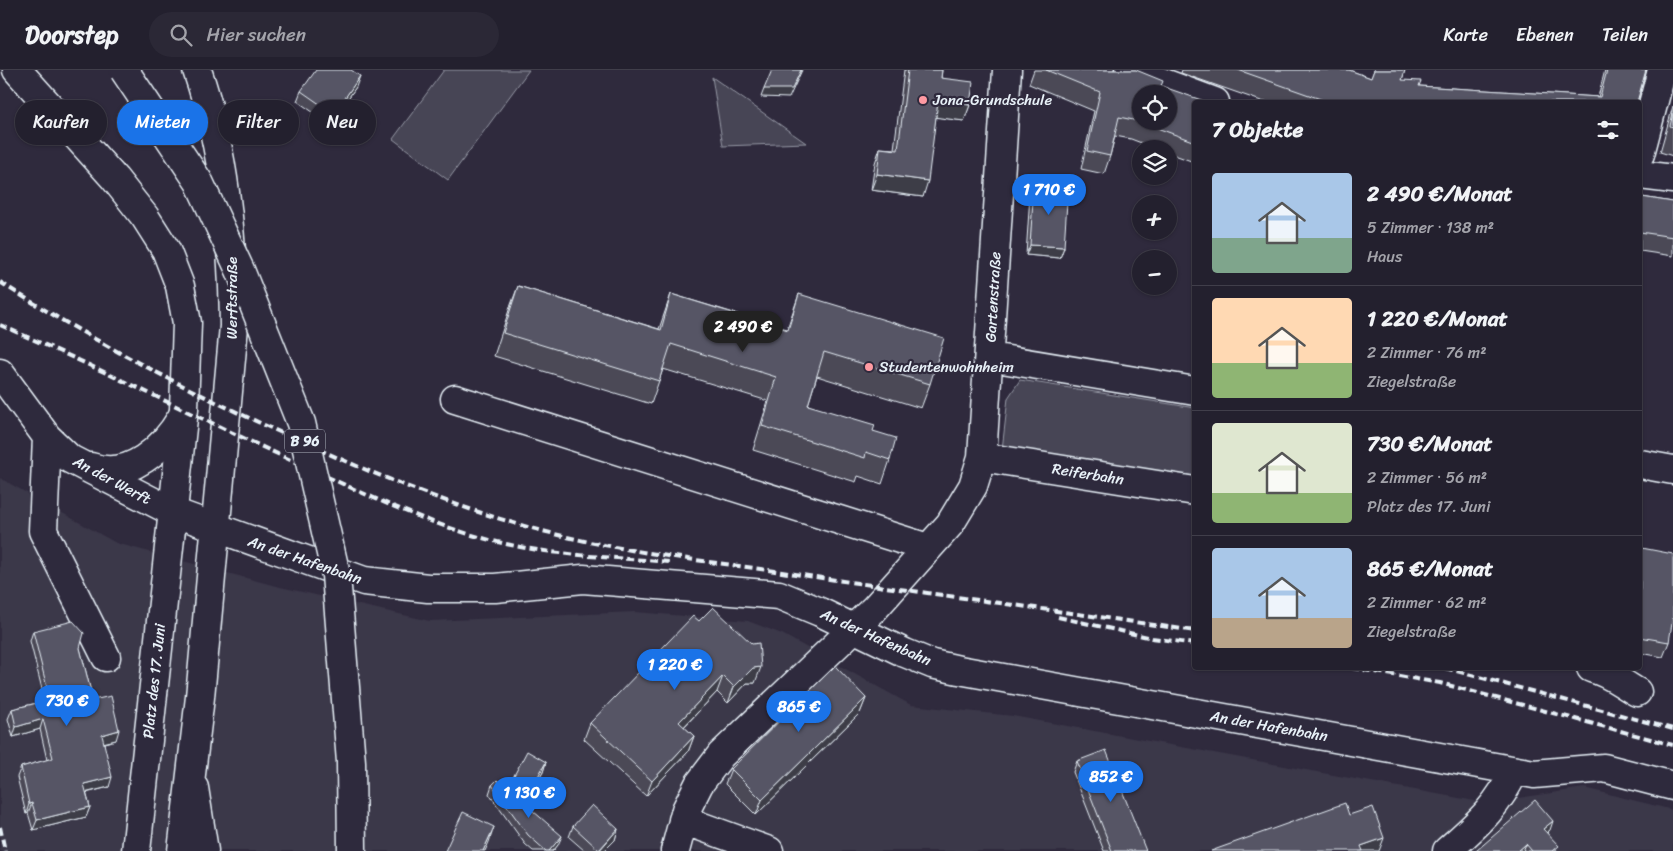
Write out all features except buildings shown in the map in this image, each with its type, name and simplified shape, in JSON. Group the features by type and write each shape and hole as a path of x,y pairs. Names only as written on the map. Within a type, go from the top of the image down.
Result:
{"main road":[{"path":"17,70 115,179 145,217 166,250 180,286 187,323 186,387 173,512"},
{"name":"B 96","path":"124,70 199,182 240,270 301,423 336,575 351,762 352,851"},
{"name":"Werftstraße","path":"197,70 207,98 228,208 234,266 234,326 216,528"},
{"name":"Gartenstraße","path":"675,851 683,820 699,784 721,755 892,590 950,524 973,486 982,457 990,357 1007,70"},
{"path":"1129,70 1210,100"},
{"path":"1642,146 1662,70"},
{"path":"1642,176 1673,178"},
{"path":"990,357 1192,391"},
{"name":"An der Werft","path":"0,373 47,437 70,459 173,512"},
{"path":"455,400 928,548"},
{"path":"70,459 102,471 122,470 160,447 172,434 182,418"},
{"path":"47,437 43,531 106,657"},
{"name":"Reiferbahn","path":"982,457 1192,491"},
{"path":"1642,464 1673,470"},
{"name":"An der Hafenbahn","path":"173,512 364,581 428,588 495,588 583,579 779,595 932,664 959,670 1534,774 1604,768 1673,786"},
{"name":"Platz des 17. Juni","path":"136,851 173,512"},
{"path":"182,851 216,528"},
{"path":"1591,670 1637,692"},
{"path":"192,766 196,813 204,851"},
{"path":"1447,851 1489,814 1507,788 1514,770"},
{"path":"683,820 769,851"}],"shaded area":[{"path":"444,70 529,70 448,180 393,139"},
{"path":"712,77 806,143 723,146"},
{"path":"1020,380 1192,408 1192,486 1002,450 1008,398"},
{"path":"0,478 116,543 276,586 430,621 635,612 748,621 782,634 911,705 1013,716 1486,803 1584,788 1673,810 1673,851 0,851"}],"railway":[{"path":"0,282 104,344 175,382 248,417 318,449 421,492 527,527 589,542 669,556 1192,631"},
{"path":"0,325 354,489 447,527 494,541 537,550 670,562"},
{"path":"1058,617 1152,638 1192,644"},
{"path":"1364,670 1440,683 1673,745"},
{"path":"1452,670 1673,729"},
{"path":"0,827 5,851"}],"place":[{"name":"Jona-Grundschule","path":"923,100"},
{"name":"Studentenwohnheim","path":"869,367"}]}
